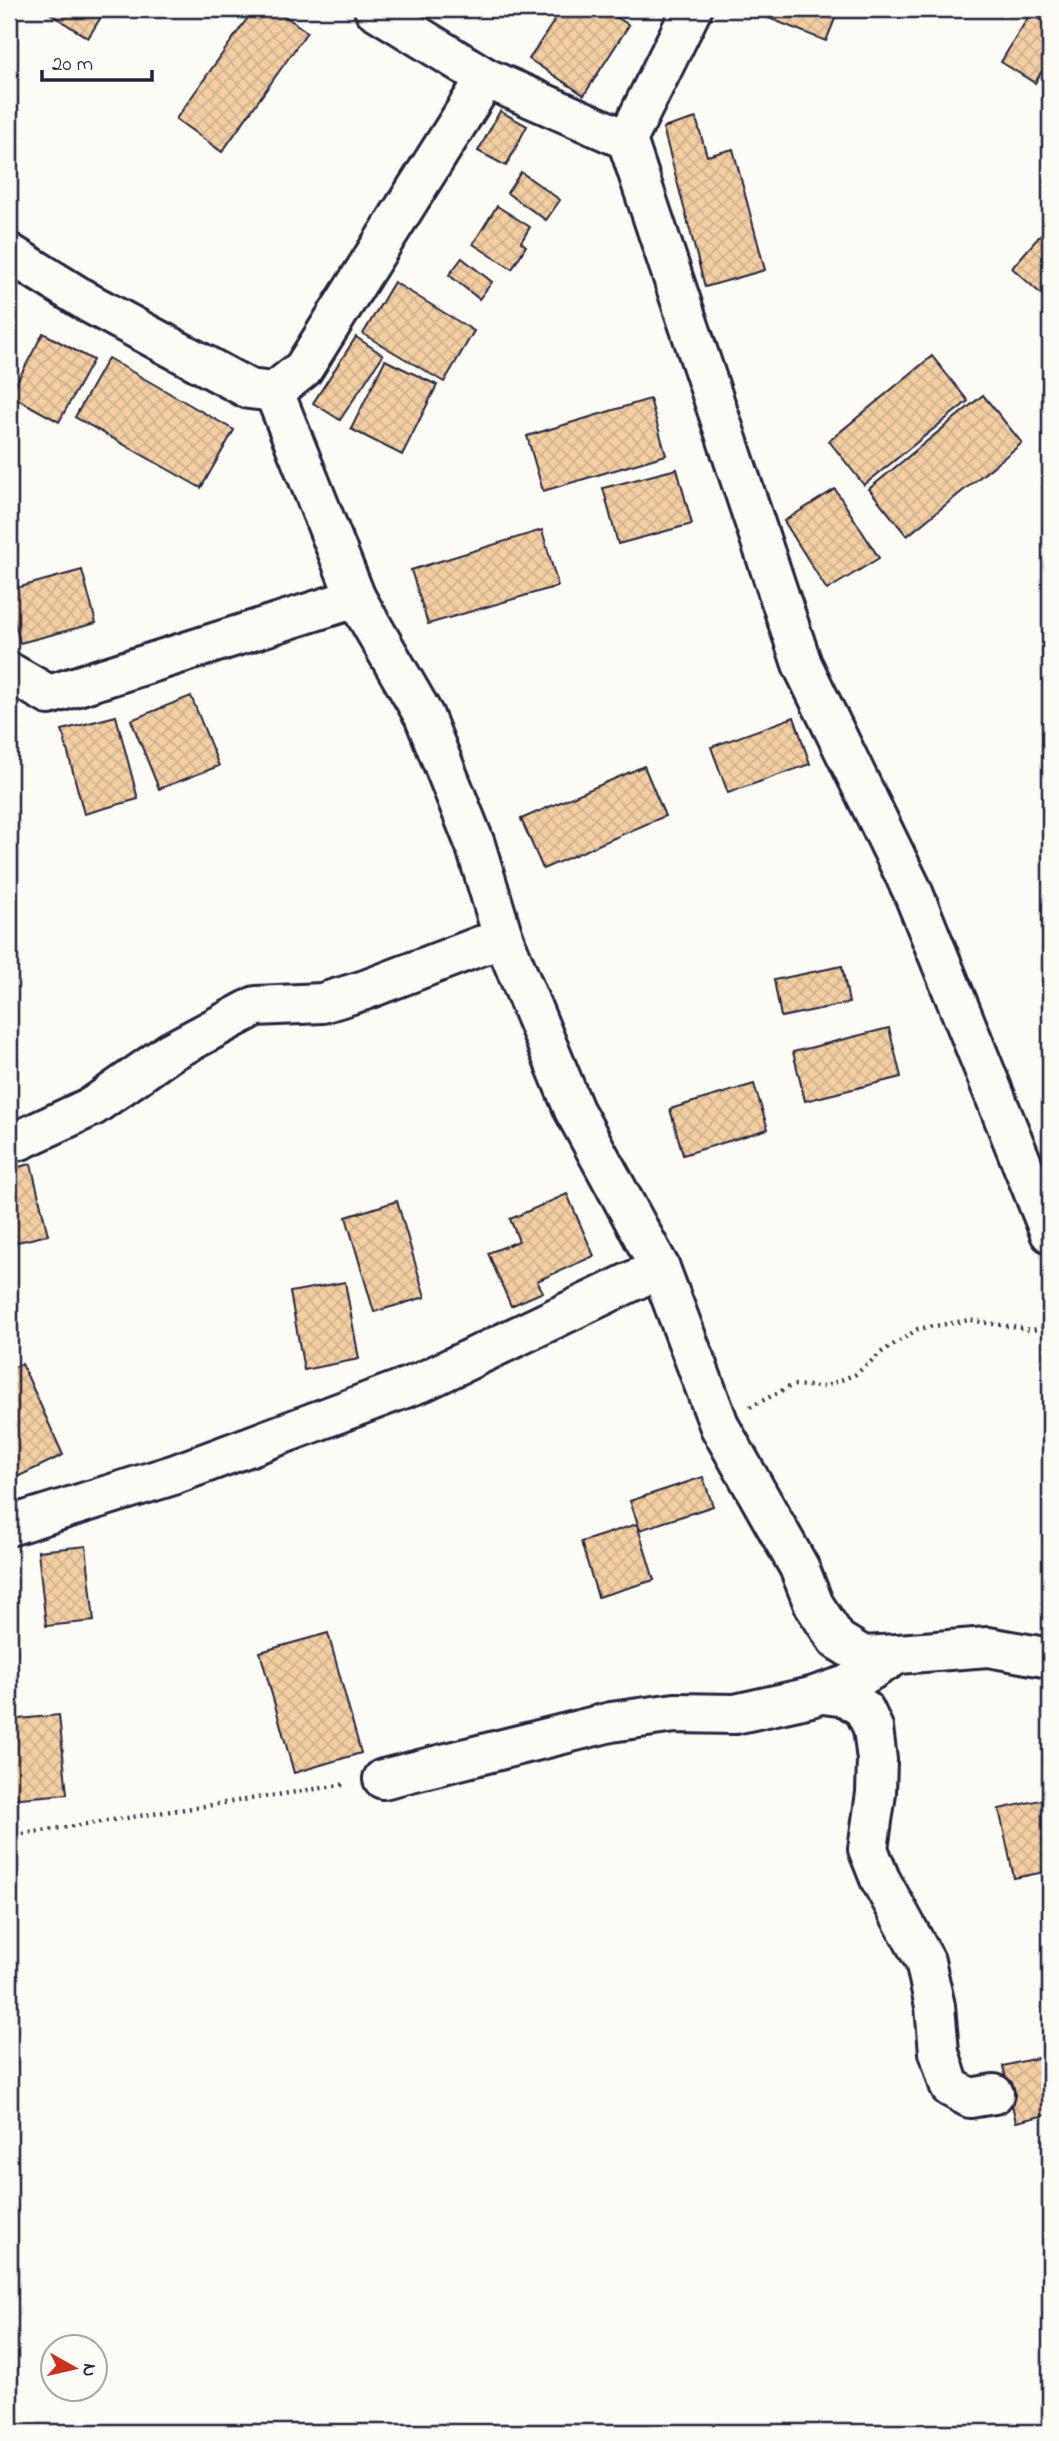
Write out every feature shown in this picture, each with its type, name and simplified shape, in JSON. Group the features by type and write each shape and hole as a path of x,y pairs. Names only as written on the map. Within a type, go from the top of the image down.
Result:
{"street":[{"path":"374,9 486,78 627,140"},
{"path":"692,9 627,140 802,664 912,890 1050,1233"},
{"path":"9,253 89,303 249,388 274,392 303,369 486,78"},
{"path":"274,392 356,598 424,716 475,844 504,940 574,1110 660,1268 720,1427 799,1567 814,1605 837,1640 863,1656 988,1647 1050,1658"},
{"path":"9,672 49,695 356,598"},
{"path":"9,1142 20,1140 93,1106 170,1052 256,1006 322,1003 365,990 480,946 504,940"},
{"path":"9,1526 173,1475 425,1381 660,1268"},
{"path":"383,1779 611,1722 675,1713 734,1714 823,1694 847,1685 898,1654"},
{"path":"823,1694 846,1697 864,1709 873,1728 877,1760 876,1793 868,1849 880,1879 925,1961 935,2006 939,2052 950,2087 970,2098 994,2094"}],"path":[{"path":"720,1427 760,1401 793,1385 824,1387 856,1374 882,1352 918,1329 969,1320 1032,1330 1050,1326"},
{"path":"9,1836 383,1779"}],"building":[{"path":"43,9 106,9 88,38"},
{"path":"254,9 275,9 307,32 222,152 176,119"},
{"path":"562,9 604,9 629,25 584,95 529,59"},
{"path":"839,9 826,41 751,11"},
{"path":"1030,14 1050,26 1050,57 1035,83 1001,62"},
{"path":"500,111 527,126 506,166 478,151"},
{"path":"696,118 707,156 733,149 765,270 705,287 663,128"},
{"path":"521,172 560,200 546,220 507,193"},
{"path":"497,206 530,227 521,242 526,246 512,269 473,244"},
{"path":"1050,226 1050,302 1012,268"},
{"path":"462,258 492,282 479,299 449,275"},
{"path":"394,282 474,331 444,382 363,334"},
{"path":"43,333 93,360 59,422 10,395"},
{"path":"356,337 383,355 340,420 313,403"},
{"path":"932,356 968,401 864,485 829,441"},
{"path":"108,358 234,430 201,488 75,417"},
{"path":"385,360 437,385 402,455 351,429"},
{"path":"983,395 1022,443 907,536 869,489"},
{"path":"650,399 666,455 543,491 527,436"},
{"path":"677,469 692,524 618,544 603,488"},
{"path":"835,489 879,558 827,590 784,521"},
{"path":"542,530 558,586 428,624 411,570"},
{"path":"82,570 96,623 20,643 9,590"},
{"path":"191,696 219,766 159,789 131,720"},
{"path":"116,716 138,799 84,814 62,730"},
{"path":"794,717 810,764 728,793 711,747"},
{"path":"644,766 665,816 543,869 521,819"},
{"path":"842,966 849,1003 781,1017 774,980"},
{"path":"889,1028 901,1077 805,1101 793,1052"},
{"path":"754,1084 768,1129 683,1155 670,1109"},
{"path":"31,1164 48,1235 9,1244 9,1169"},
{"path":"567,1194 594,1256 537,1281 543,1292 511,1306 488,1253 519,1241 510,1219"},
{"path":"397,1201 425,1297 374,1312 346,1217"},
{"path":"345,1282 359,1359 304,1370 290,1292"},
{"path":"22,1364 63,1455 9,1481 9,1369"},
{"path":"703,1477 713,1506 640,1530 630,1501"},
{"path":"637,1524 654,1580 598,1597 581,1542"},
{"path":"86,1546 94,1621 46,1626 38,1551"},
{"path":"328,1633 361,1753 294,1773 260,1652"},
{"path":"59,1715 67,1794 9,1799 9,1720"},
{"path":"1050,1798 1050,1871 1014,1878 999,1809"},
{"path":"1050,2055 1050,2114 1016,2122 1003,2066"}]}
